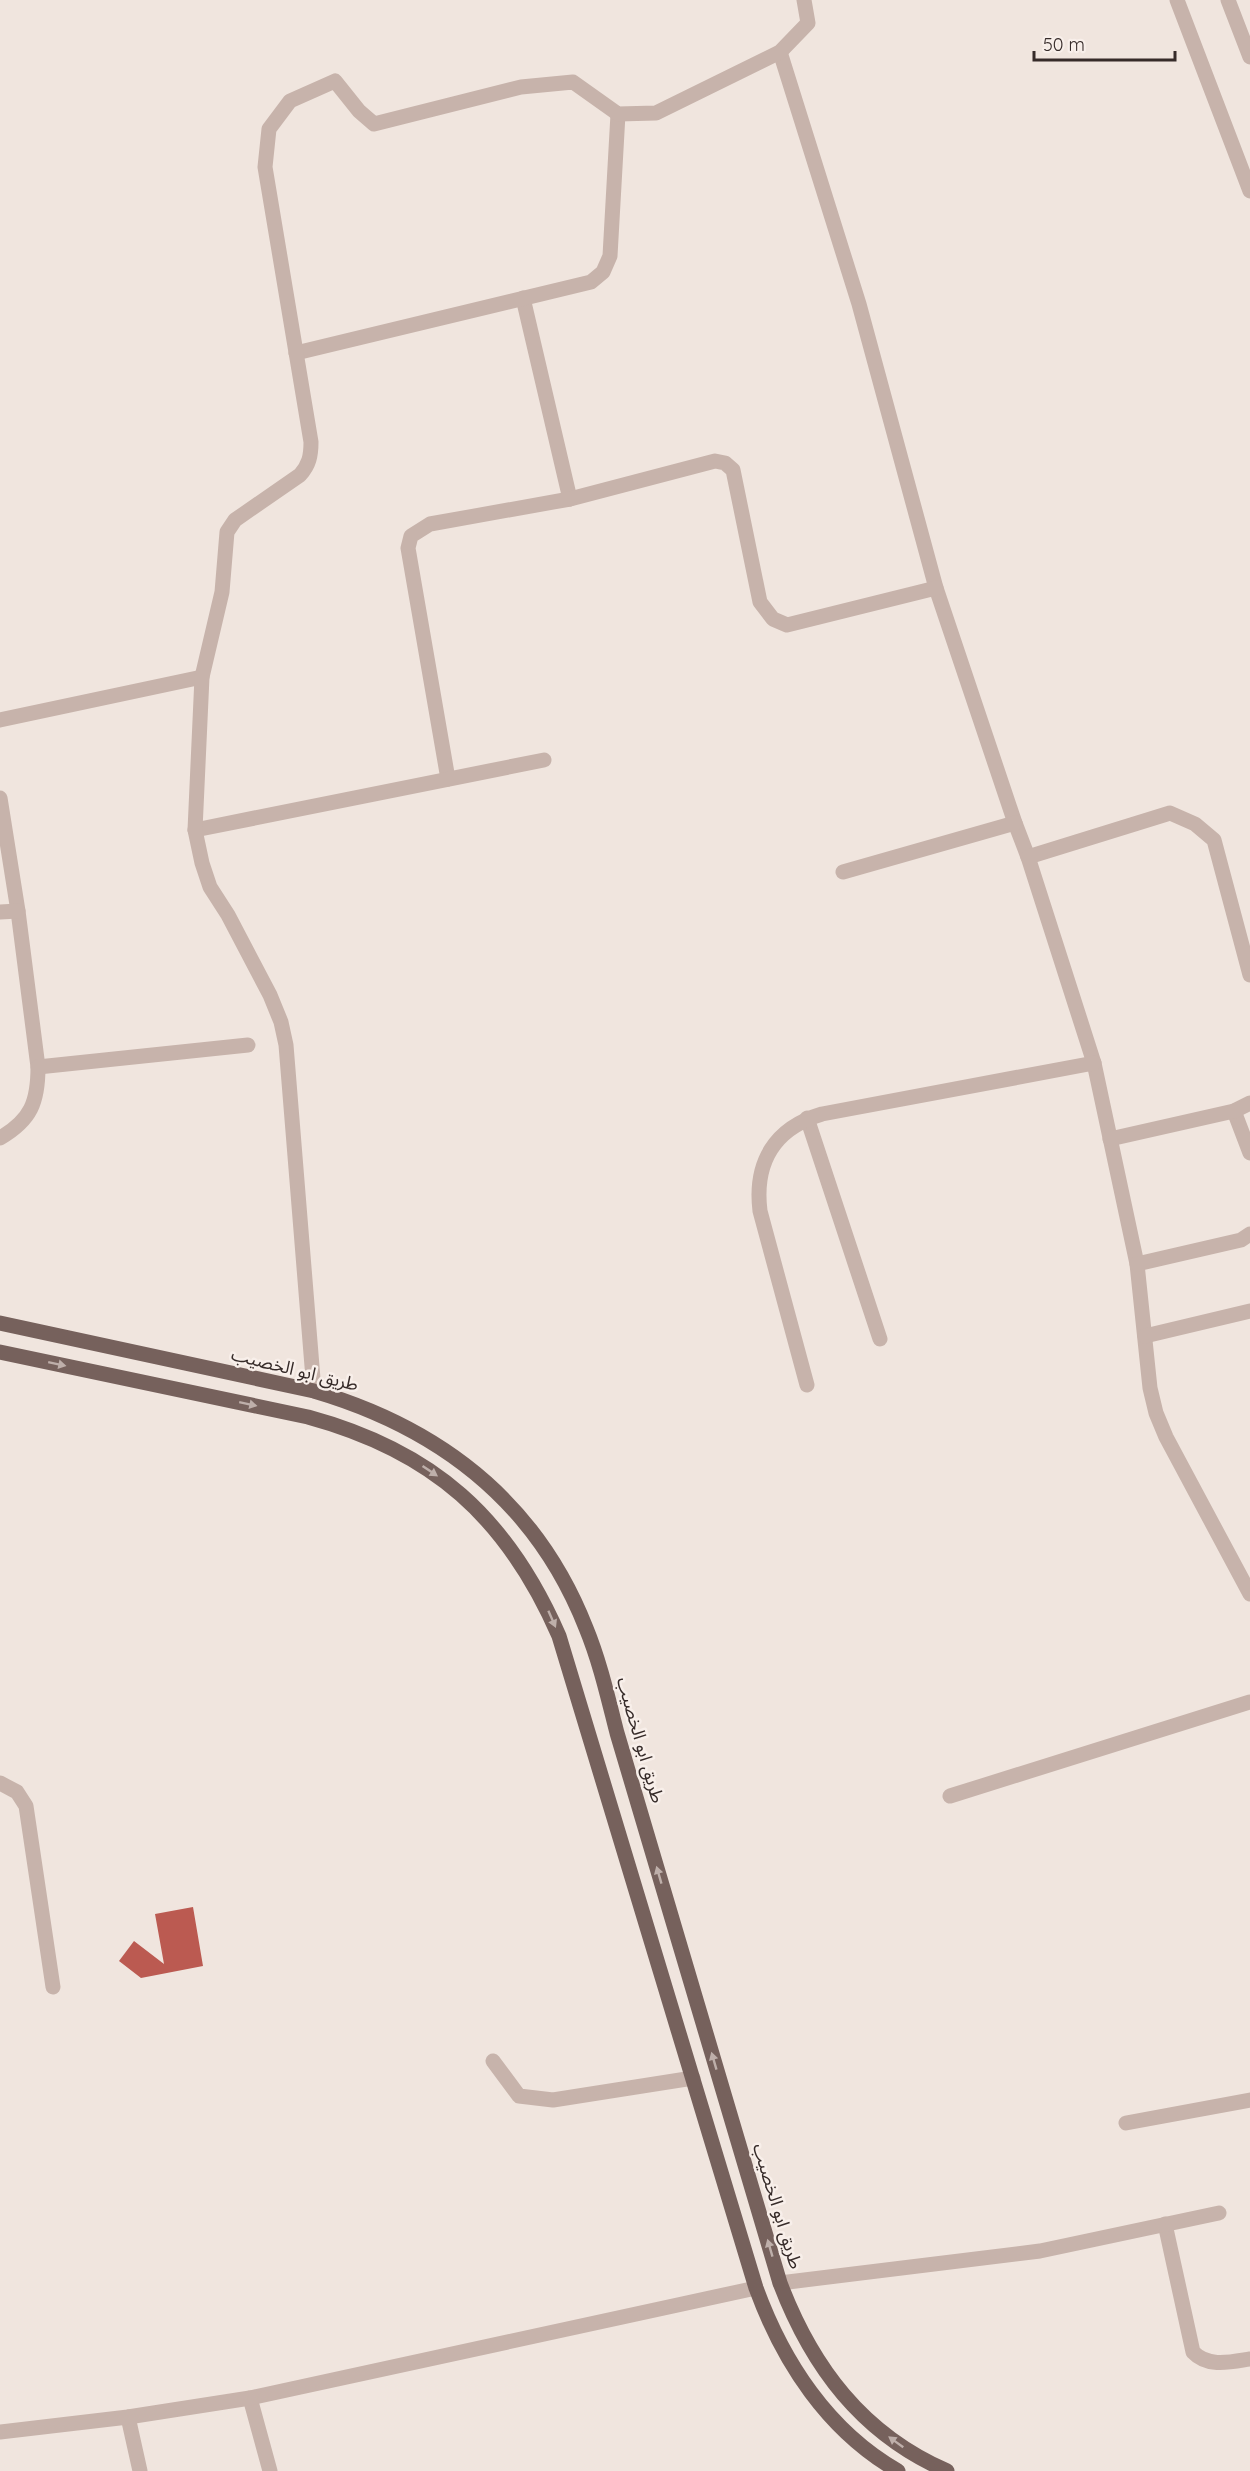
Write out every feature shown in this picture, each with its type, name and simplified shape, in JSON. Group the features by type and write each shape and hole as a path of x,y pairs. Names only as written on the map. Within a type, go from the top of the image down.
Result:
{"main road":[{"name":"طريق ابو الخصيب","path":"0,1323 314,1391 350,1402 418,1433 472,1470 506,1502 531,1530 571,1594 599,1663 780,2283 792,2316 827,2376 850,2403 875,2427 903,2448 947,2471"},
{"path":"0,1352 341,1426 374,1438 405,1454 461,1494 486,1519 528,1574 559,1636 756,2288 782,2348 799,2377 819,2403 841,2427 898,2471"}],"street":[{"path":"314,1391 288,1065 283,1034 270,995 228,915 210,887 195,830 202,677 222,592 227,532 234,520 300,475 306,468 311,455 311,442 265,167 269,129 290,101 335,81 359,111 374,124 521,87 573,82 618,114 656,113 780,52 808,23 804,0"},
{"path":"1177,0 1250,191"},
{"path":"1228,0 1250,57"},
{"path":"780,52 859,304 936,588 1028,857 1094,1063 1137,1264 1147,1371 1156,1413 1166,1437 1248,1585"},
{"path":"296,353 591,282 603,272 610,256 618,114"},
{"path":"523,298 570,499"},
{"path":"448,779 408,548 411,536 430,524 570,499 715,461 725,463 733,470 760,602 773,619 787,626 936,588"},
{"path":"0,720 202,677"},
{"path":"195,830 544,760"},
{"path":"0,798 18,911 38,1067 38,1085 29,1114 16,1129 0,1138"},
{"path":"1028,857 1170,813 1195,824 1214,840 1250,975"},
{"path":"843,872 1015,823"},
{"path":"0,912 18,911"},
{"path":"38,1067 248,1046"},
{"path":"807,1385 760,1211 759,1179 770,1149 793,1126 822,1113 1094,1063"},
{"path":"1110,1139 1234,1111 1250,1103"},
{"path":"1234,1111 1250,1153"},
{"path":"807,1118 880,1339"},
{"path":"1137,1264 1241,1240 1250,1233"},
{"path":"1145,1336 1250,1311"},
{"path":"950,1796 1250,1702"},
{"path":"0,1783 17,1792 26,1806 52,1987"},
{"path":"493,2061 519,2096 531,2099 553,2100 693,2078"},
{"path":"1126,2123 1250,2100"},
{"path":"780,2283 1040,2251 1219,2213"},
{"path":"1165,2224 1193,2352 1198,2358 1216,2363 1250,2359"},
{"path":"0,2432 128,2417 250,2398 756,2288"},
{"path":"250,2398 270,2471"},
{"path":"128,2417 140,2471"}],"building":[{"path":"193,1907 203,1966 141,1978 119,1961 134,1941 164,1964 155,1914"}]}
